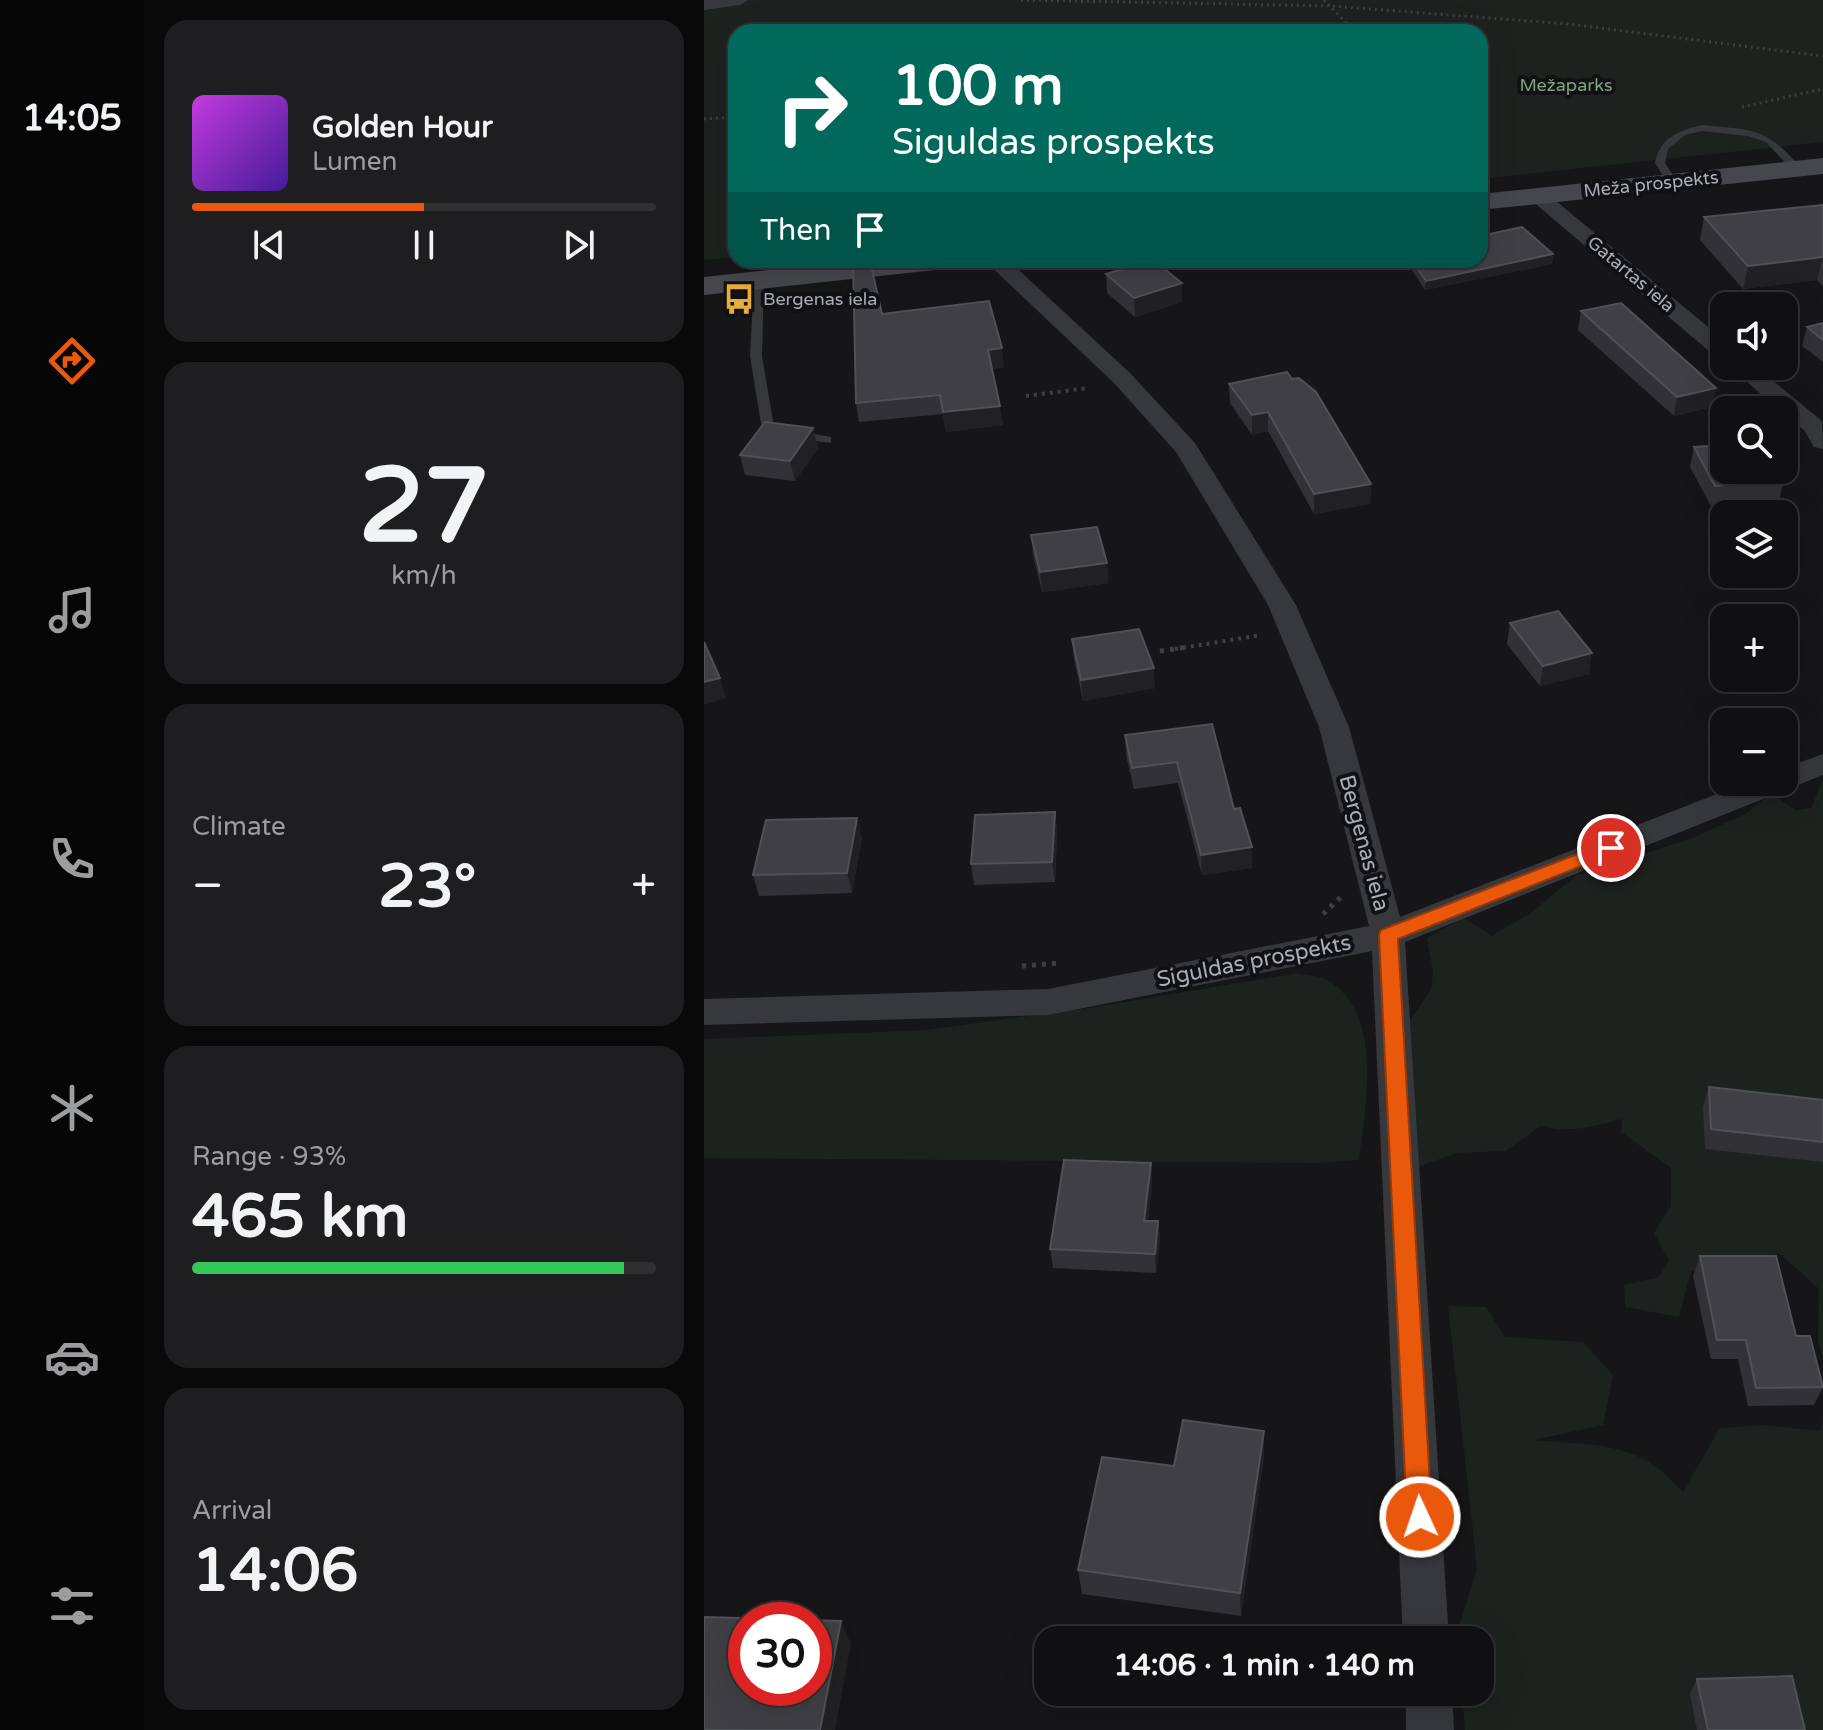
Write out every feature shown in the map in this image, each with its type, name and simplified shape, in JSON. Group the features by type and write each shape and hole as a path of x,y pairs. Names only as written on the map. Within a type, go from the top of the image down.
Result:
{"street":[{"path":"704,5 740,0"},
{"name":"Meža prospekts","path":"1488,201 1810,167"},
{"name":"Gatartas iela","path":"1538,196 1710,340"},
{"path":"704,286 870,268"},
{"name":"Bergenas iela","path":"1004,268 1122,378 1186,448 1282,605 1334,727 1388,935 1425,1626"},
{"path":"1758,380 1813,426 1823,442"},
{"path":"1798,774 1823,764"},
{"name":"Siguldas prospekts","path":"704,1012 1048,1002 1388,935 1742,796"},
{"path":"1429,1706 1430,1730"}],"lane":[{"path":"1672,182 1660,163 1663,148 1682,133 1702,128 1750,133 1769,140 1810,167"},
{"path":"759,280 756,356 768,430 827,440"}],"path":[{"path":"1021,0 1331,6 1568,24 1823,56"},
{"path":"1324,0 1348,24"},
{"path":"1702,128 1708,116 1715,112 1823,89"},
{"path":"704,119 728,118"},
{"path":"1026,396 1095,387"},
{"path":"1256,628 1265,650"},
{"path":"1160,651 1255,636"},
{"path":"1315,922 1343,894"},
{"path":"1016,967 1075,962"}],"green space":[{"name":"Mežaparks","path":"704,0 1823,0 1823,142 1488,178 1488,24 728,24 728,258 704,260"},
{"path":"1823,780 1823,1357 1818,1342 1819,1289 1780,1254 1734,1257 1691,1271 1679,1317 1625,1307 1624,1285 1659,1277 1669,1260 1654,1233 1671,1206 1671,1168 1621,1132 1622,1119 1572,1129 1541,1126 1505,1151 1457,1153 1417,1167 1410,1020 1431,990 1433,971 1427,938 1464,918 1492,936 1533,911 1577,875 1693,838 1747,813 1767,796 1775,796 1796,810 1811,808"},
{"path":"1297,973 1327,980 1345,995 1357,1015 1367,1062 1359,1160 1317,1163 704,1158 704,1039 926,1030 1089,1008"},
{"path":"1448,1306 1486,1307 1505,1337 1583,1342 1613,1375 1603,1425 1534,1440 1597,1445 1633,1454 1667,1475 1683,1492 1720,1428 1763,1425 1820,1431 1823,1418 1823,1730 1465,1730 1463,1706 1494,1706 1494,1626 1459,1626 1477,1568"}],"building":[{"path":"1823,205 1823,257 1748,266 1704,217"},
{"path":"1522,227 1553,254 1488,268 1488,234"},
{"path":"853,268 872,268 882,314 989,301 1002,348 988,350 1000,406 943,412 940,395 856,403"},
{"path":"1126,268 1163,268 1182,283 1134,298 1106,274"},
{"path":"1417,268 1487,268 1426,281"},
{"path":"1621,303 1716,388 1677,397 1581,311"},
{"path":"1823,323 1823,340 1807,327"},
{"path":"1287,372 1292,379 1299,378 1316,392 1371,484 1314,494 1268,412 1252,415 1229,384"},
{"path":"765,422 813,428 790,461 740,455"},
{"path":"1710,446 1710,477 1694,447"},
{"path":"1097,527 1107,563 1040,572 1031,535"},
{"path":"1558,611 1592,653 1543,666 1510,623"},
{"path":"1139,629 1154,668 1081,680 1072,639"},
{"path":"704,642 720,678 704,682"},
{"path":"1212,724 1234,809 1240,808 1252,847 1201,855 1177,762 1132,768 1125,735"},
{"path":"1055,812 1052,862 971,864 975,815"},
{"path":"857,818 847,873 753,875 766,820"},
{"path":"1709,1087 1823,1100 1823,1142 1711,1129"},
{"path":"1064,1160 1151,1163 1144,1221 1158,1221 1155,1254 1050,1249"},
{"path":"1700,1256 1776,1256 1796,1336 1810,1336 1823,1387 1756,1388 1746,1340 1717,1340"},
{"path":"1183,1420 1264,1431 1240,1593 1078,1570 1102,1457 1174,1466"},
{"path":"704,1617 728,1618 728,1706 825,1706 820,1730 704,1730"},
{"path":"832,1621 841,1621 832,1668"},
{"path":"1792,1676 1805,1730 1708,1730 1697,1679"}],"place":[{"name":"Bergenas iela","path":"739,299"}],"route":[{"path":"1420,1517 1388,935 1611,848"}]}
